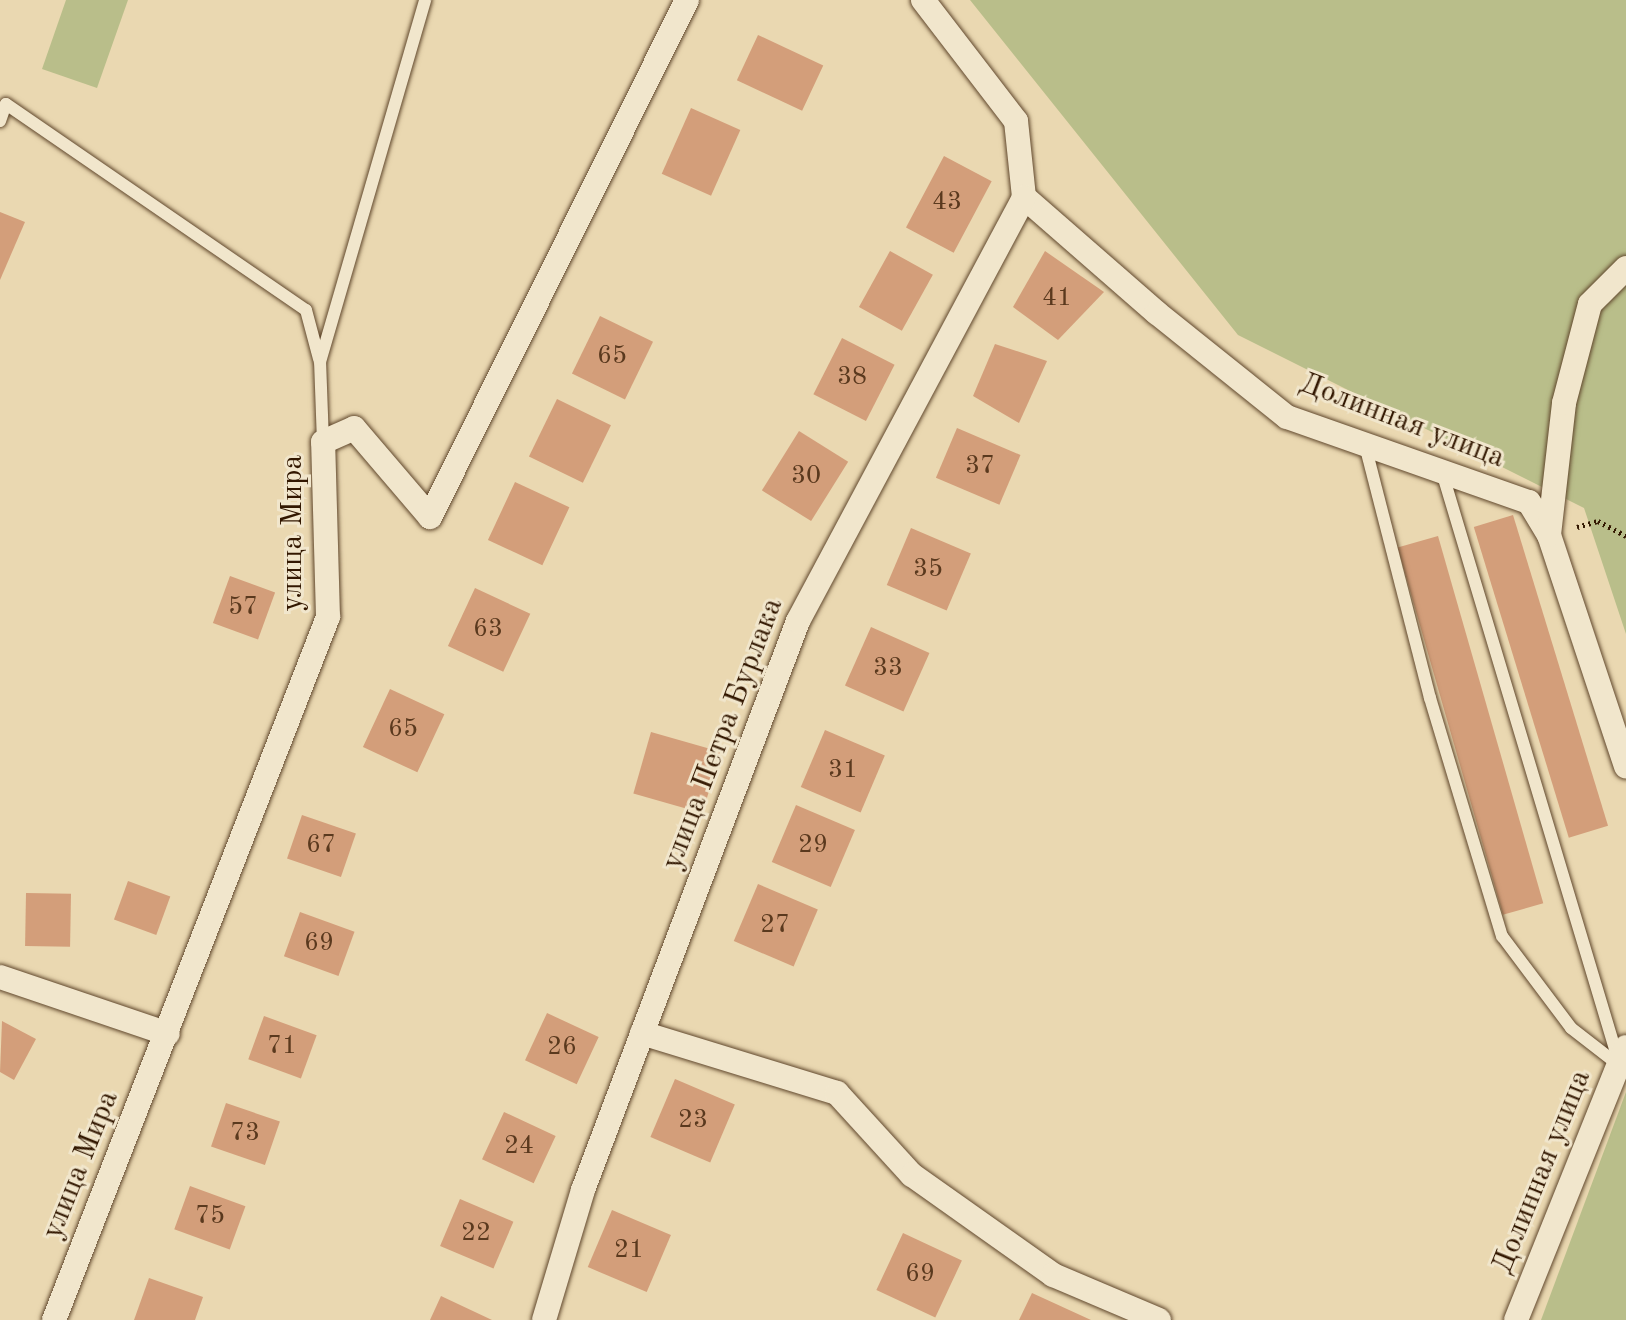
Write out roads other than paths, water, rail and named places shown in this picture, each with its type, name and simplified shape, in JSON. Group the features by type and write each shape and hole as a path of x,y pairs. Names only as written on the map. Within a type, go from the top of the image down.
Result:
{"street":[{"name":"улица Мира","path":"54,1320 328,617 323,442 354,428 430,517 687,0"},
{"path":"923,0 1016,121 1024,197"},
{"name":"Долинная улица","path":"1024,197 1287,417 1529,502 1549,535 1626,767"},
{"name":"улица Петра Бурлака","path":"544,1320 642,1033 798,621 1024,197"},
{"path":"1549,535 1564,403 1590,304 1626,268"},
{"path":"0,977 168,1034"},
{"path":"642,1033 837,1093 912,1175 1053,1275 1159,1320"},
{"name":"Долинная улица","path":"1516,1320 1623,1056"}],"lane":[{"path":"320,362 425,0"},
{"path":"0,121 6,104 306,310 320,362 323,442"},
{"path":"1365,445 1430,698 1502,936 1571,1028 1623,1056"},
{"path":"1442,472 1623,1056"}]}
